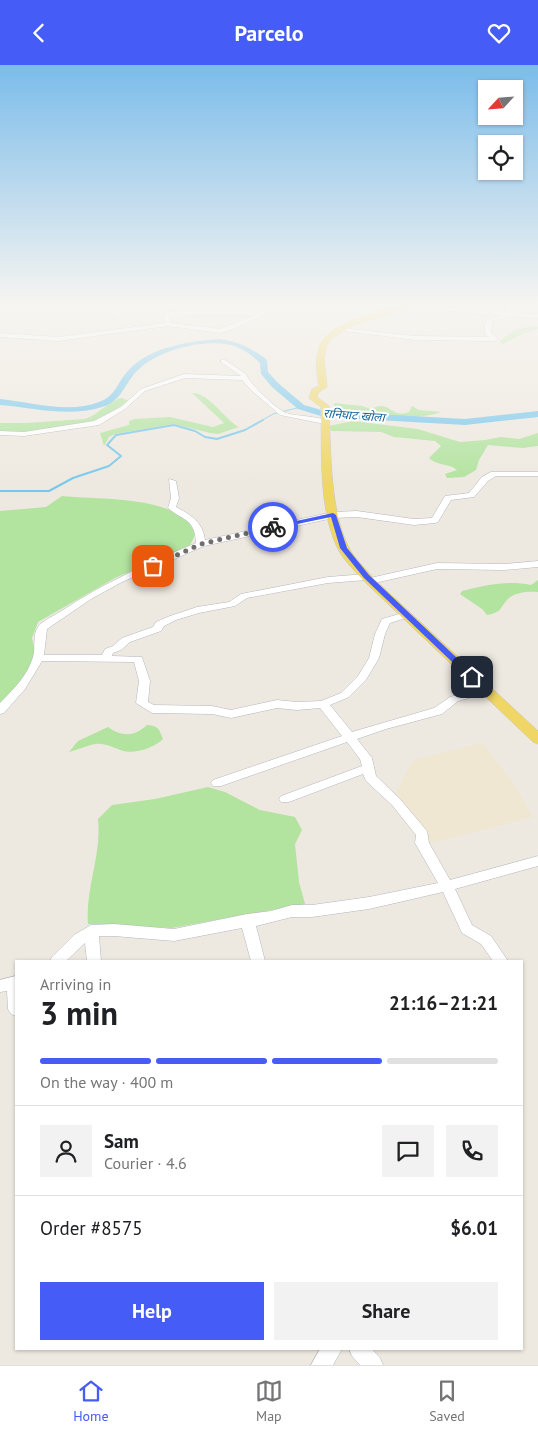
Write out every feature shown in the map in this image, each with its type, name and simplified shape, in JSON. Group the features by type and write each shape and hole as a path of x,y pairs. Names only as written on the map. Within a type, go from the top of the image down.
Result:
{"main road":[{"path":"320,364 323,387 316,391 313,398 325,406 333,515 344,548 368,579 538,739"}],"street":[{"path":"228,364 244,375 244,378 253,389 279,413 325,422"},
{"path":"0,433 24,434 96,423 123,408 143,390 184,376 244,378"},
{"path":"0,710 13,697 39,658 40,633 47,624 119,580 201,544 333,515 357,514 414,522 435,519 448,498 471,495 485,479 494,474 538,474"},
{"path":"172,481 174,498 172,508 192,519 200,532 201,544"},
{"path":"106,658 108,651 117,648 126,640 157,629 160,623 198,610 232,604 244,596 328,580 368,579 437,567 504,567 538,564"},
{"path":"39,658 138,659 145,673 145,690 142,703 152,709 212,710 231,713 277,704 297,706 324,704 345,695 362,678 374,658 380,634 386,621 406,615"},
{"path":"217,783 382,726 438,711 454,699 486,690"},
{"path":"324,704 366,758 370,778 396,803 422,834 422,843 447,886 467,929 486,940 500,960"},
{"path":"285,799 368,768"},
{"path":"58,960 79,939 92,931 174,935 271,917 292,911 312,911 368,903 447,886 538,861"},
{"path":"247,920 258,960"},
{"path":"92,931 94,960"},
{"path":"10,983 15,1005"},
{"path":"321,1365 331,1350"},
{"path":"360,1350 372,1365"}],"shaded area":[{"path":"483,743 517,789 533,817 430,843 395,795 413,760"}],"green space":[{"path":"192,393 205,397 239,427 218,434 174,424 115,434 109,437 104,446 100,433 129,425 129,421 134,419 170,417 213,427 224,423"},
{"path":"122,398 129,401 94,423 23,433 0,432 0,423 85,419 113,401"},
{"path":"334,403 362,406 371,409 382,406 397,413 409,412 412,406 419,410 441,412 418,417 378,416 341,411 334,408"},
{"path":"353,421 418,429 460,442 501,437 519,439 538,433 538,446 523,448 488,445 479,460 476,470 464,477 447,478 445,474 457,470 432,461 429,458 441,446 435,441 394,437 381,432 331,431 329,426"},
{"path":"62,496 115,499 157,506 175,512 188,522 195,535 189,547 115,578 38,622 32,638 36,656 26,674 0,706 0,511 46,507"},
{"path":"538,580 538,592 515,594 506,601 499,611 487,615 482,609 460,594 462,591 488,585 513,583 531,585"},
{"path":"147,725 158,729 163,739 155,745 144,749 128,752 96,744 69,752 78,741 108,727 118,733 133,734"},
{"path":"208,787 225,792 260,810 295,817 302,830 295,844 299,882 305,904 172,928 88,924 89,898 98,845 98,819 112,805 155,799"}],"waterway":[{"name":"रानिघाट खोला","path":"0,402 64,410 90,408 102,404 117,395 129,374 141,364"},
{"name":"रानिघाट खोला","path":"264,364 264,372 275,385 301,407 324,414 465,422 538,414"},
{"path":"261,421 273,414 301,407"},
{"path":"0,491 49,491 73,478 109,466 121,456 107,445 116,435 174,425 195,431 205,437 217,439 245,430 263,420"}],"way so far":[{"path":"153,566 201,544 273,527"}],"route":[{"path":"273,527 333,515 347,554 366,577 472,677"}]}
